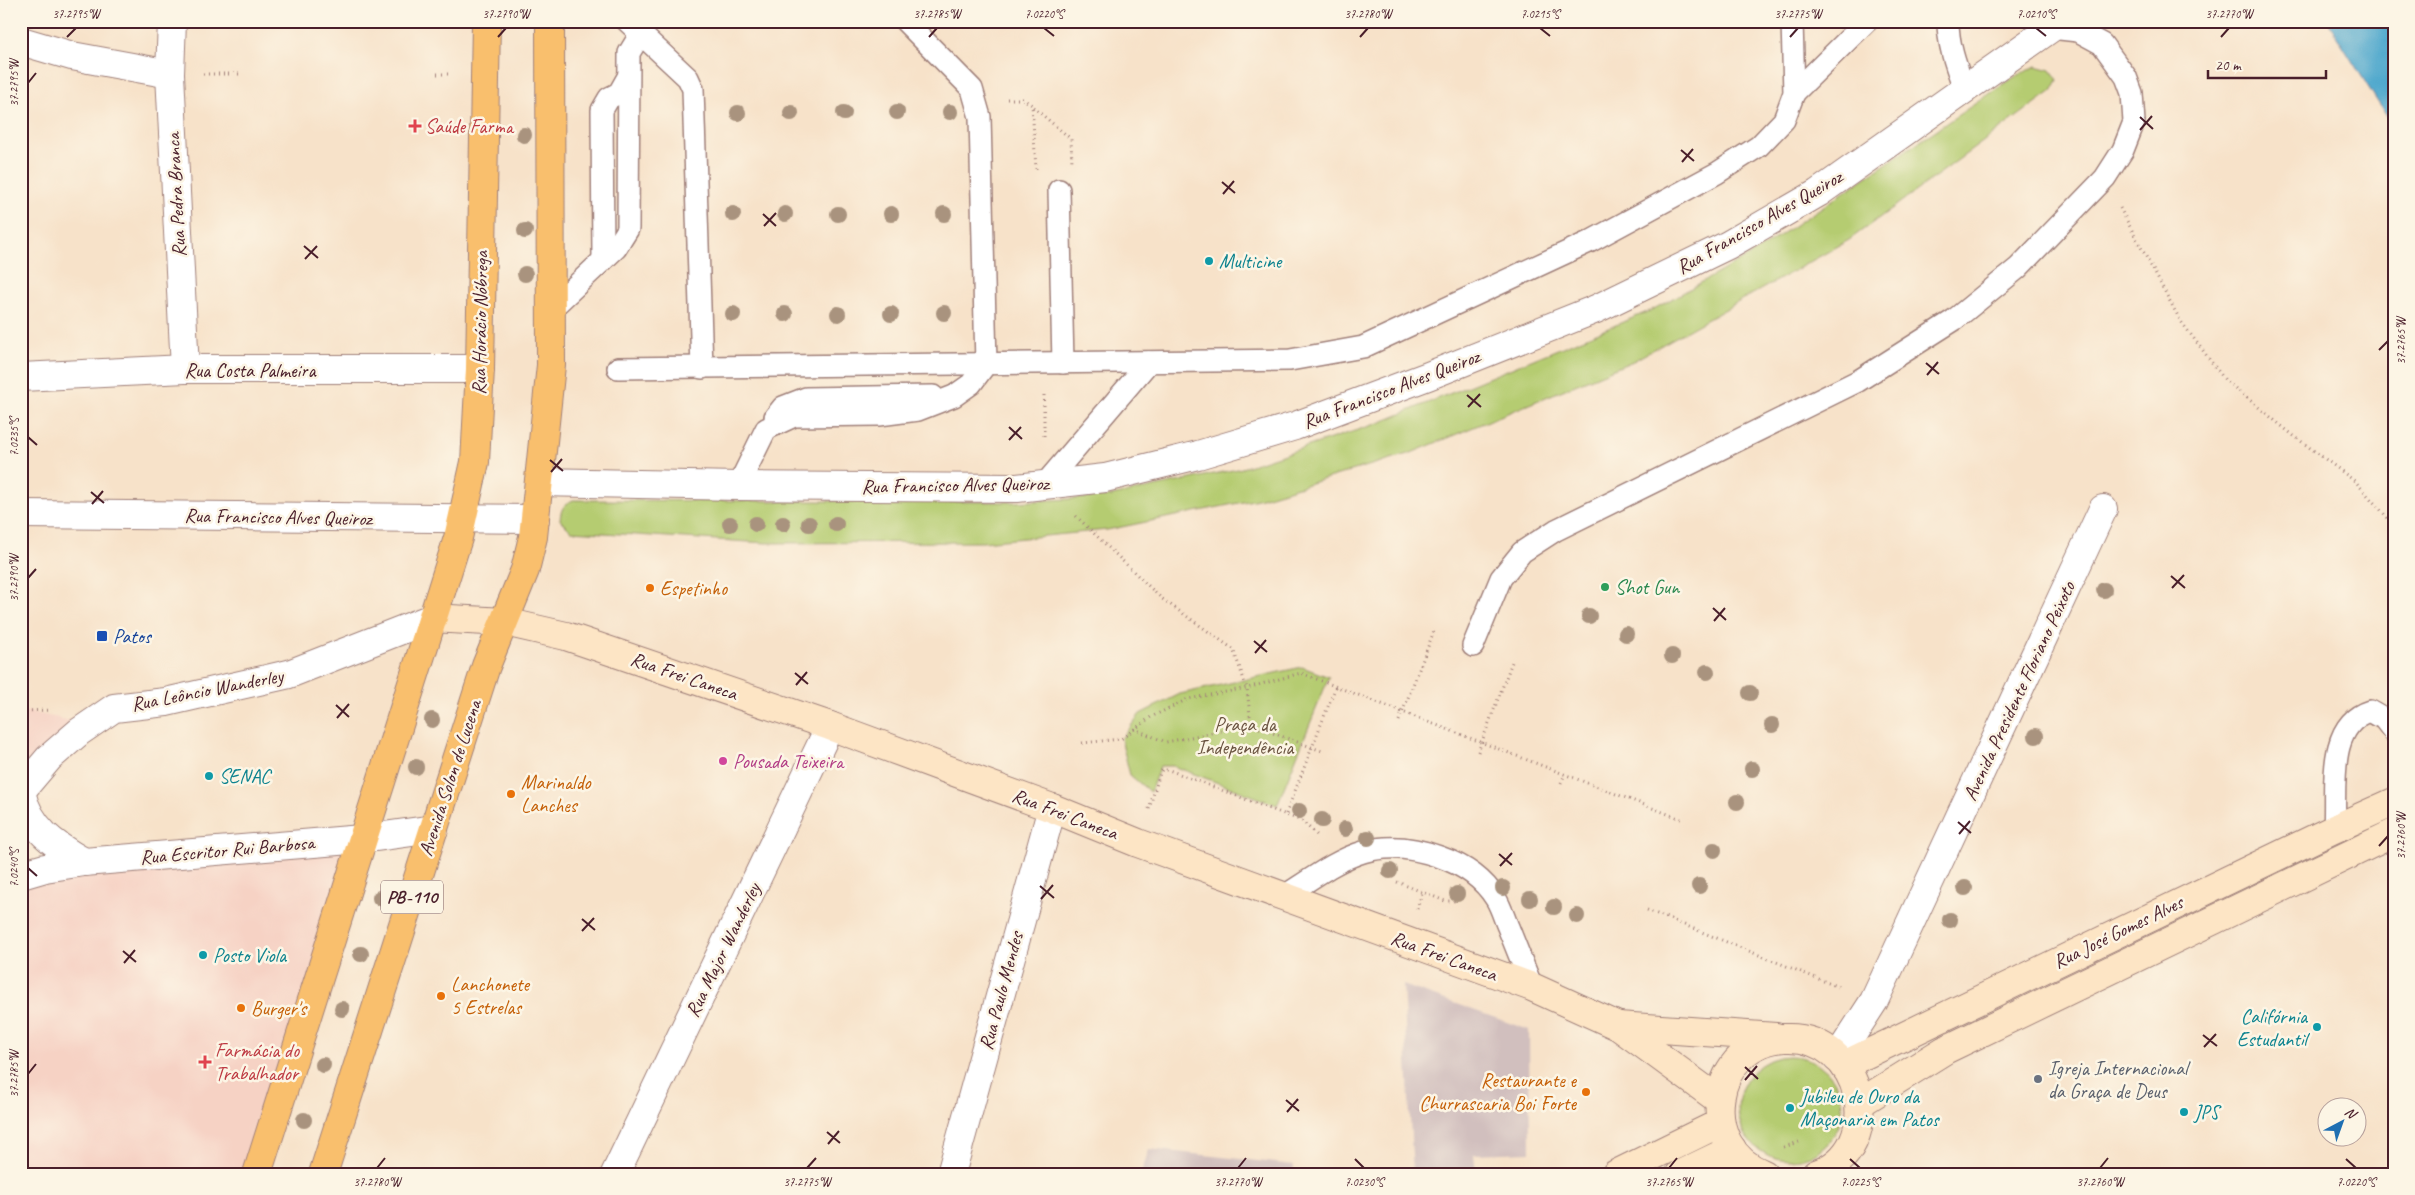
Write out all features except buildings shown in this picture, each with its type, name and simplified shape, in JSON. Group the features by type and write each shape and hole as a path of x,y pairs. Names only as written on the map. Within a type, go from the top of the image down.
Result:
{"main road":[{"name":"Rua Horácio Nóbrega","path":"432,618 464,518 475,462 480,369 486,21"},
{"path":"535,519 551,365 550,21"},
{"name":"Avenida Solon de Lucena","path":"323,1174 486,666 528,556 535,519"},
{"name":"Rua Leôncio Wanderley","path":"432,618 504,622"},
{"name":"PB-110","path":"257,1174 432,618"},
{"name":"Rua Frei Caneca","path":"504,622 566,636 830,726 1052,808 1138,843 1284,898 1532,987 1618,1026 1719,1111"},
{"name":"Rua José Gomes Alves","path":"1840,1061 2394,802"},
{"name":"Rua José Gomes Alves","path":"1860,1103 1945,1050 2394,833"},
{"name":"Rua Frei Caneca","path":"1618,1026 1799,1039 1817,1044 1840,1061"},
{"path":"1764,1174 1743,1162 1732,1150 1719,1111 1722,1086 1736,1062 1758,1046 1784,1038"},
{"path":"1816,1174 1833,1164 1845,1152 1854,1136 1859,1120 1860,1103 1854,1079 1840,1061"},
{"path":"1616,1174 1719,1111"},
{"path":"1680,1174 1732,1150"}],"street":[{"name":"Rua Pedra Branca","path":"172,21 170,74 185,369"},
{"name":"Rua Francisco Alves Queiroz","path":"539,482 738,486 1017,488 1124,473 1198,455 1295,426 1596,309 1728,245 1818,193 2051,25"},
{"path":"21,41 72,56 170,74"},
{"name":"Rua Costa Palmeira","path":"21,377 185,369 480,369"},
{"name":"Avenida Presidente Floriano Peixoto","path":"1840,1061 1874,1001 2103,509"},
{"name":"Rua Francisco Alves Queiroz","path":"21,514 535,519"},
{"name":"Rua Leôncio Wanderley","path":"84,862 55,846 44,834 24,804 21,791 49,758 79,732 114,708 166,702 289,674 432,618"},
{"name":"Rua Major Wanderley","path":"615,1174 830,726"},
{"path":"21,756 21,783"},
{"name":"Rua Paulo Mendes","path":"950,1174 1052,808"},
{"name":"Rua Escritor Rui Barbosa","path":"21,875 45,868 84,862 362,839 434,829"}],"lane":[{"path":"738,486 766,428 783,407 806,398 954,396 971,384 986,364 980,116 972,88 905,21"},
{"path":"618,368 1290,360 1363,347 1590,241 1717,173 1759,146 1784,120 1794,93 1792,21"},
{"path":"1794,93 1867,21"},
{"path":"1948,21 1948,36 1953,58 1964,88"},
{"name":"Rua Francisco Alves Queiroz","path":"1472,646 1501,578 1522,552 1556,530 1858,381 1954,320 2018,268 2105,178 2123,150 2134,122 2132,93 2121,68 2102,44 2078,30 2051,25"},
{"path":"551,309 603,260 602,110 609,98 619,93 628,77 629,53 634,28"},
{"path":"634,28 688,78 693,89 702,368"},
{"path":"1059,190 1063,363"},
{"path":"1044,485 1148,362"},
{"path":"2334,829 2336,756 2339,742 2349,725 2358,715 2370,711 2384,719 2394,732"},
{"path":"1284,898 1336,863 1362,852 1387,846 1416,848 1452,861 1478,876 1497,900 1532,987"}],"path":[{"path":"1033,107 1071,139 1073,171"},
{"path":"2105,178 2180,320 2225,380 2294,436 2356,482 2394,525"},
{"path":"1044,485 1161,598 1233,649 1247,688 1251,724"},
{"path":"1399,721 1434,632"},
{"path":"1478,752 1512,662"},
{"path":"1082,743 1121,739 1151,717 1188,698 1247,688 1301,673 1681,819"},
{"path":"1286,814 1336,686"},
{"path":"1134,729 1166,742 1251,724 1322,751"},
{"path":"1138,843 1160,773 1165,770 1302,821 1324,843 1336,863"},
{"path":"1561,783 1565,774"},
{"path":"1647,910 1874,1001"}],"shaded area":[{"path":"21,710 86,724 21,811"},
{"path":"362,839 262,1174 21,1174 21,870"},
{"path":"1403,985 1529,1030 1530,1152 1474,1154 1476,1174 1413,1174"},
{"path":"1149,1149 1294,1165 1293,1174 1141,1174"}],"green space":[{"path":"2036,66 2051,70 2058,80 2052,91 1849,240 1633,361 1411,453 1258,499 1107,530 983,542 766,543 571,531 560,520 563,508 573,500 1014,502 1107,497 1242,468 1379,423 1652,310 1754,253 2013,78"},
{"name":"Praça da Independência","path":"1302,667 1329,677 1277,805 1173,766 1160,766 1150,792 1130,775 1121,739 1140,714 1180,694"},
{"path":"1790,1056 1810,1060 1819,1064 1827,1071 1834,1079 1838,1088 1842,1108 1838,1128 1834,1137 1827,1145 1819,1152 1810,1156 1790,1160 1770,1156 1761,1152 1753,1145 1746,1137 1742,1128 1738,1108 1742,1088 1746,1079 1753,1071 1761,1064 1770,1060"}],"water":[{"path":"2327,21 2394,21 2394,128"}],"place":[{"name":"Saúde Farma","path":"415,126"},
{"name":"Multicine","path":"1209,261"},
{"name":"Shot Gun","path":"1605,587"},
{"name":"Espetinho","path":"650,588"},
{"name":"Patos","path":"102,636"},
{"name":"Pousada Teixeira","path":"723,761"},
{"name":"SENAC","path":"209,776"},
{"name":"Marinaldo Lanches","path":"511,794"},
{"name":"Posto Viola","path":"203,955"},
{"name":"Lanchonete 5 Estrelas","path":"441,996"},
{"name":"Burger's","path":"241,1008"},
{"name":"Califórnia Estudantil","path":"2317,1027"},
{"name":"Farmácia do Trabalhador","path":"205,1062"},
{"name":"Igreja Internacional da Graça de Deus","path":"2038,1079"},
{"name":"Restaurante e Churrascaria Boi Forte","path":"1586,1092"},
{"name":"Jubileu de Ouro da Maçonaria em Patos","path":"1790,1108"},
{"name":"JPS","path":"2184,1112"}]}
